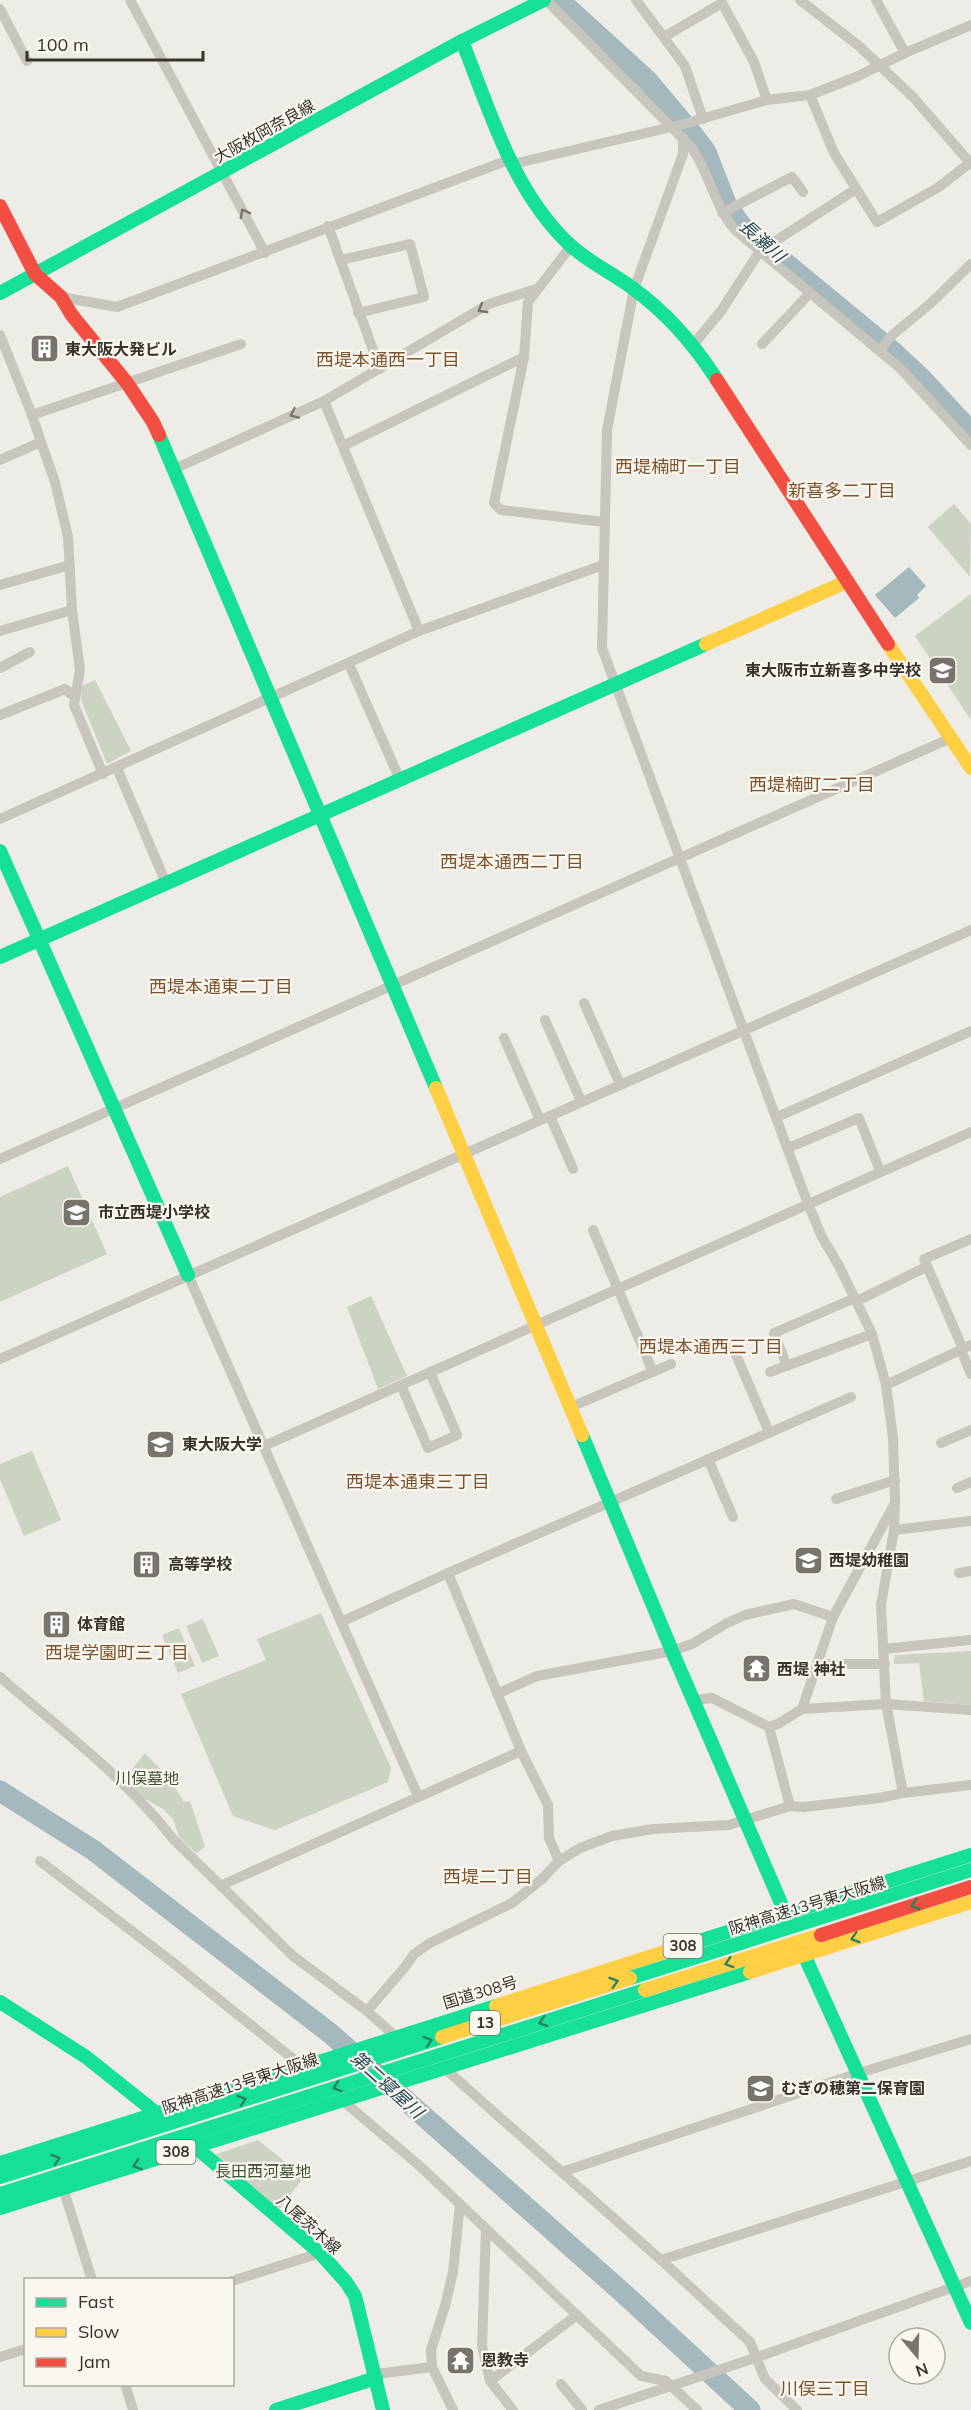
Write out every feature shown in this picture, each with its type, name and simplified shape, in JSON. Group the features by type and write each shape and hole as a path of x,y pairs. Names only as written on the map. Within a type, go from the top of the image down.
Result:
{"main road":[{"name":"大阪枚岡奈良線","path":"0,293 462,41 545,0"},
{"path":"462,41 512,162 544,218 571,246 634,289 668,316 693,345 846,582 971,768"},
{"path":"0,206 35,274 61,297 71,314 127,382 153,422 611,1501 744,1821 971,2323"},
{"path":"0,957 846,582"},
{"path":"0,851 41,939 188,1275"},
{"name":"国道308号","path":"0,2163 971,1855"},
{"name":"阪神高速13号東大阪線","path":"0,2176 971,1870"},
{"name":"阪神高速13号東大阪線","path":"0,2194 971,1887"},
{"name":"308","path":"0,2208 971,1902"},
{"name":"八尾茨木線","path":"0,2002 49,2030 113,2075 320,2253 346,2282 355,2296 383,2410"},
{"path":"276,2410 376,2376"}],"street":[{"path":"130,0 265,253"},
{"path":"545,0 680,124 684,138 683,154 634,289 607,430 602,648 742,1030 777,1117 807,1204 872,1334 886,1385 896,1480 894,1530 881,1605 886,1704 903,1793"},
{"path":"636,0 685,66 703,119"},
{"path":"800,0 859,46 913,97 970,163 939,187 877,222 834,153 810,95"},
{"path":"876,0 905,53"},
{"path":"664,37 722,3 754,62 767,100"},
{"path":"0,9 27,61"},
{"path":"61,297 117,307 265,253 328,226 512,162 703,119 767,100 810,95 856,77 971,25"},
{"path":"684,138 699,158 735,230 764,248 810,293 884,345 915,384 970,443"},
{"path":"727,211 792,177 803,192"},
{"path":"693,345 721,311 764,248 856,189"},
{"path":"328,226 380,369"},
{"path":"341,260 410,244 424,297 358,313"},
{"path":"571,246 528,302 524,357 494,503 501,510 604,522"},
{"path":"884,345 969,271"},
{"path":"174,469 324,401 489,304 536,289"},
{"path":"762,344 810,293"},
{"path":"0,335 32,415 58,496 68,537 72,610 80,670 74,705 103,774"},
{"path":"32,415 241,344"},
{"path":"343,446 524,357"},
{"path":"324,401 419,631"},
{"path":"0,460 41,442"},
{"path":"0,585 70,565"},
{"path":"0,819 419,631 603,565"},
{"path":"0,631 72,610"},
{"path":"0,668 30,652"},
{"path":"349,664 400,780"},
{"path":"0,715 65,689 75,697"},
{"path":"0,1159 951,738"},
{"path":"117,768 166,883"},
{"path":"0,1359 971,930"},
{"path":"584,1003 620,1084"},
{"path":"544,1020 581,1101"},
{"path":"777,1117 971,1031"},
{"path":"504,1038 573,1169"},
{"path":"788,1148 859,1118 880,1171"},
{"path":"264,1446 971,1132"},
{"path":"593,1230 653,1372"},
{"path":"971,1239 924,1259 965,1348 971,1374"},
{"path":"787,1366 774,1333 856,1300 926,1267"},
{"path":"188,1275 418,1796"},
{"path":"770,1372 872,1334"},
{"path":"731,1343 769,1432"},
{"path":"886,1385 965,1348"},
{"path":"571,1407 671,1364"},
{"path":"401,1384 428,1448 457,1435 430,1372"},
{"path":"342,1622 448,1573 851,1397"},
{"path":"941,1443 971,1430"},
{"path":"708,1459 734,1517"},
{"path":"836,1500 896,1480"},
{"path":"957,1488 971,1482"},
{"path":"802,1709 833,1617 895,1502"},
{"path":"894,1530 971,1521"},
{"path":"959,1573 971,1571"},
{"path":"448,1573 521,1751 548,1805 549,1838 559,1861"},
{"path":"497,1694 537,1676 672,1651 692,1644 745,1615 794,1604 833,1617"},
{"path":"883,1649 971,1640"},
{"path":"819,1664 885,1664"},
{"path":"0,1677 121,1781 174,1840 293,1956 367,2011 389,2038"},
{"path":"694,1700 712,1698 769,1727 802,1709 886,1704 971,1710"},
{"path":"769,1727 790,1806"},
{"path":"222,1885 521,1751"},
{"path":"367,2011 414,1954 439,1938 512,1903 543,1879 559,1861 580,1848 612,1836 653,1829 729,1825 790,1806 804,1807 971,1785"},
{"path":"40,1861 308,2064"},
{"path":"562,2172 859,2073 971,2039"},
{"path":"437,2069 562,2172 750,2342 765,2379 797,2410"},
{"path":"347,2098 641,2376 666,2381 697,2410"},
{"path":"661,2260 971,2161"},
{"path":"63,2188 91,2278"},
{"path":"453,2410 432,2367 431,2350 453,2272 460,2204"},
{"path":"486,2229 482,2346 490,2381 513,2410"},
{"path":"234,2280 320,2253"},
{"path":"598,2410 755,2358 971,2281"},
{"path":"490,2381 577,2315"},
{"path":"0,2357 24,2350"},
{"path":"376,2376 432,2367"},
{"path":"561,2384 582,2410"},
{"path":"125,2386 133,2410"}],"green space":[{"path":"954,504 971,524 970,577 928,527"},
{"path":"971,594 971,720 915,636"},
{"path":"95,680 131,751 107,764 81,700 82,686"},
{"path":"68,1166 107,1254 0,1302 0,1197"},
{"path":"371,1296 407,1376 378,1389 347,1307"},
{"path":"32,1451 61,1520 24,1536 0,1479 0,1464"},
{"path":"321,1613 391,1768 388,1782 275,1830 233,1816 181,1694 266,1660 257,1639"},
{"path":"203,1619 219,1656 202,1663 186,1626"},
{"path":"179,1628 195,1666 178,1673 162,1635"},
{"path":"971,1651 971,1705 924,1701 919,1663 894,1664 895,1655"},
{"name":"川俣墓地","path":"145,1753 169,1778 184,1802 190,1801 205,1847 196,1853 179,1837 173,1819 163,1809 142,1797 125,1778"},
{"name":"長田西河墓地","path":"258,2140 304,2177 278,2211 214,2155"}],"shaded area":[{"path":"909,567 926,586 917,595 919,598 895,618 875,595"}],"waterway":[{"name":"長瀬川","path":"559,0 647,80 694,136 706,152 727,206 744,229 891,350 921,378 971,432"},
{"name":"第二寝屋川","path":"0,1791 93,1850 331,2034 622,2292 750,2410"}],"traffic: fast":[{"path":"0,293 462,41 544,0"},
{"path":"462,41 505,149 518,176 550,224 577,251 644,297 668,318 689,341 717,380"},
{"path":"159,435 436,1088"},
{"path":"0,957 706,644"},
{"path":"0,851 188,1275"},
{"path":"582,1435 790,1924"},
{"path":"693,1943 971,1855"},
{"path":"630,1978 971,1870"},
{"path":"800,1946 971,2323"},
{"path":"0,2208 750,1972"},
{"path":"0,2194 645,1990"},
{"path":"0,2002 86,2057 165,2120"},
{"path":"0,2163 496,2006"},
{"path":"0,2177 442,2037"},
{"path":"186,2139 320,2253 346,2282 355,2296 383,2410"},
{"path":"276,2410 376,2378"}],"traffic: slow":[{"path":"706,644 846,582"},
{"path":"888,644 971,768"},
{"path":"436,1088 582,1435"},
{"path":"750,1972 971,1902"},
{"path":"645,1990 821,1935"},
{"path":"496,2006 693,1943"},
{"path":"442,2037 630,1978"}],"traffic: jam":[{"path":"0,206 35,274 61,297 71,314 127,383 159,435"},
{"path":"717,380 888,644"},
{"path":"821,1935 971,1887"}],"place":[{"name":"東大阪大発ビル","path":"44,349"},
{"name":"東大阪市立新喜多中学校","path":"942,670"},
{"name":"市立西堤小学校","path":"77,1212"},
{"name":"東大阪大学","path":"161,1444"},
{"name":"西堤幼稚園","path":"808,1560"},
{"name":"高等学校","path":"147,1564"},
{"name":"体育館","path":"56,1624"},
{"name":"西堤 神社","path":"756,1669"},
{"name":"むぎの穂第二保育園","path":"760,2088"},
{"name":"恩教寺","path":"460,2360"}],"district":[{"name":"西堤本通西一丁目","path":"388,360"},
{"name":"西堤楠町一丁目","path":"678,467"},
{"name":"新喜多二丁目","path":"842,491"},
{"name":"西堤楠町二丁目","path":"812,785"},
{"name":"西堤本通西二丁目","path":"512,862"},
{"name":"西堤本通東二丁目","path":"221,987"},
{"name":"西堤本通西三丁目","path":"711,1347"},
{"name":"西堤本通東三丁目","path":"418,1482"},
{"name":"西堤学園町三丁目","path":"117,1653"},
{"name":"西堤二丁目","path":"488,1877"},
{"name":"川俣三丁目","path":"825,2389"}]}
